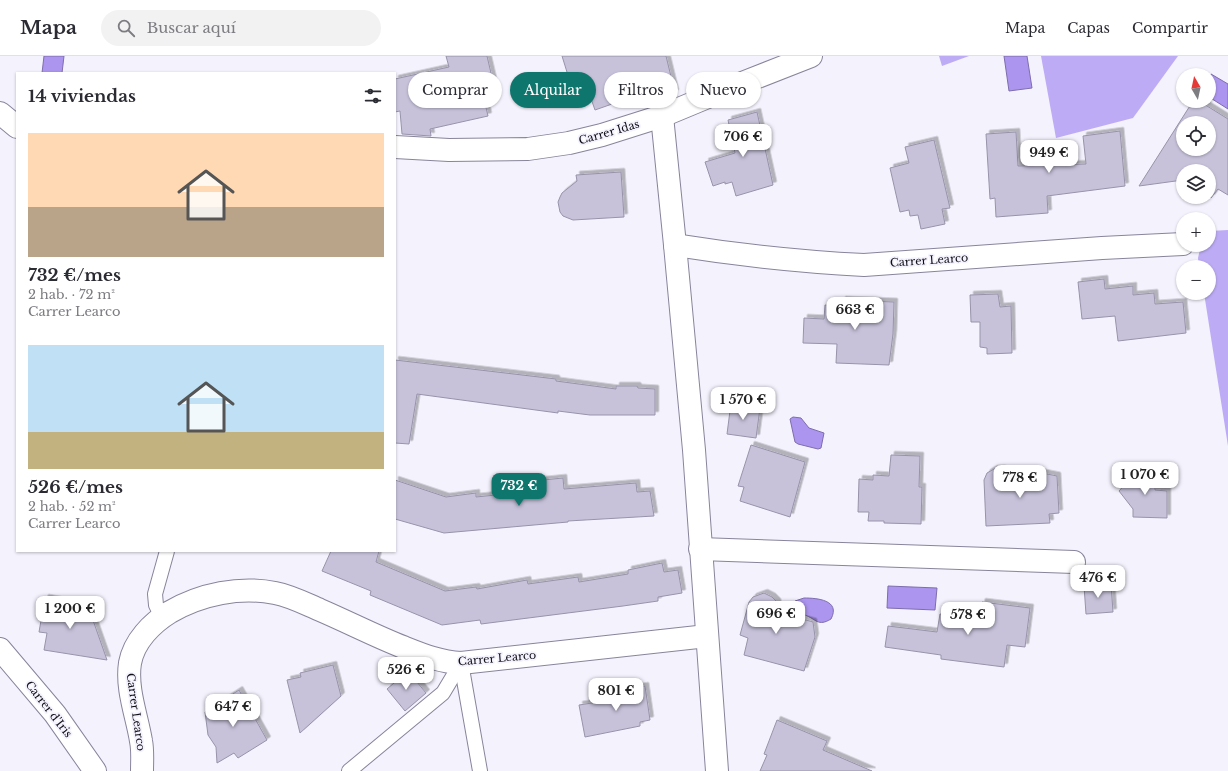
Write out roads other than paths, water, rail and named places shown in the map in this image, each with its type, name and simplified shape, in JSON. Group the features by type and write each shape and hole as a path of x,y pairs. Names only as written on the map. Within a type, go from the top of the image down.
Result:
{"street":[{"name":"Carrer Idas","path":"396,147 449,150 528,149 569,143 602,135 662,116 811,56"},
{"path":"0,113 16,126"},
{"path":"662,116 676,245 694,450 716,771"},
{"name":"Carrer Learco","path":"676,245 716,252 791,260 864,265 1102,248 1176,244"},
{"path":"700,549 1074,562"},
{"name":"Carrer Learco","path":"142,771 142,742 129,676 130,663 137,645 150,627 162,617 180,606 219,593 255,590 276,593 293,598 385,640 430,658 447,662 462,663 707,636"},
{"name":"Carrer d'Iris","path":"0,649 55,714 95,771"}],"lane":[{"path":"162,617 156,605 154,594 167,552"},
{"path":"350,771 443,693 462,663"},
{"path":"462,663 480,771"}]}
